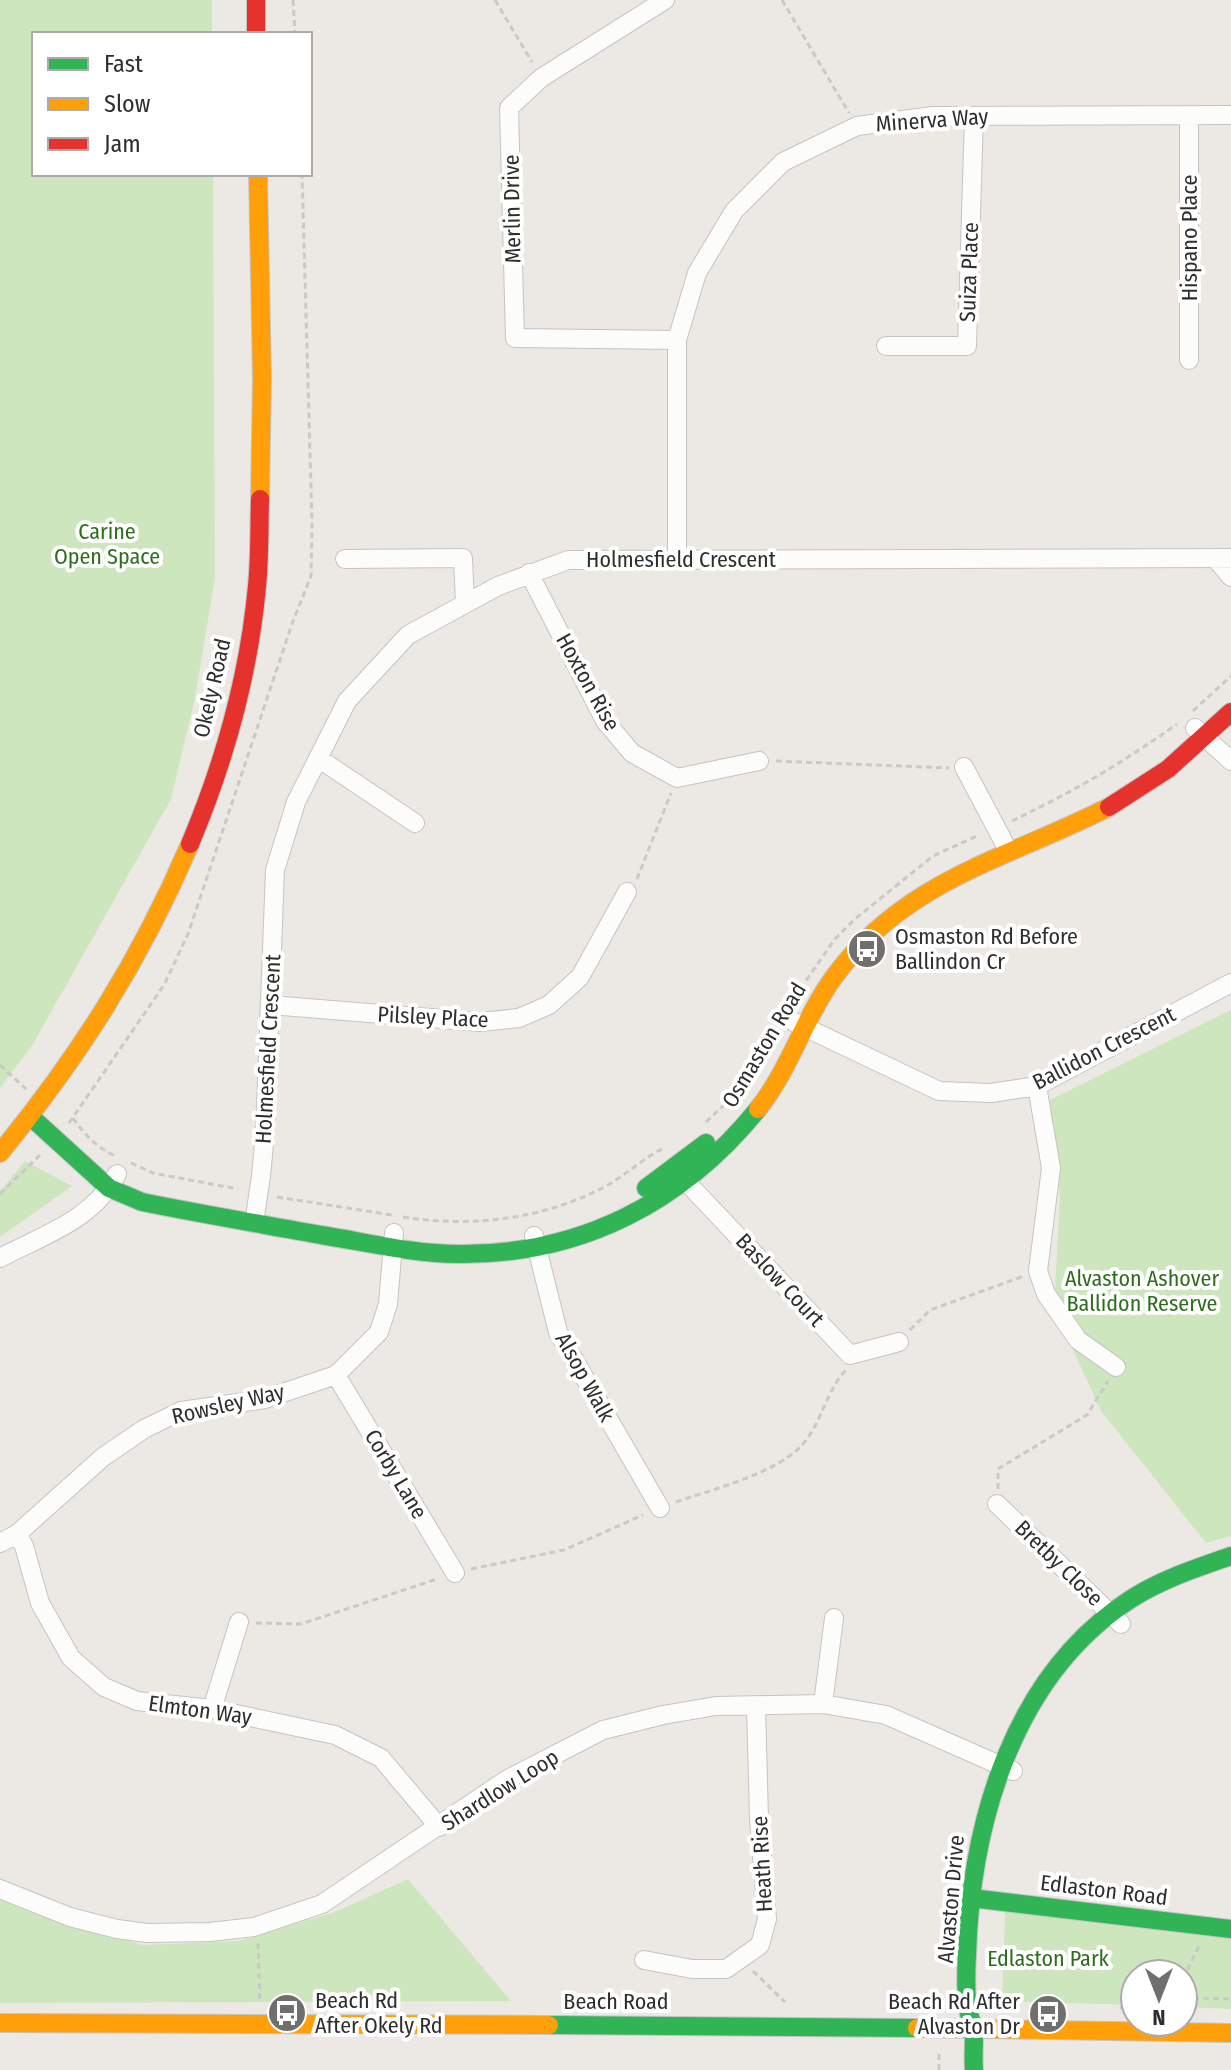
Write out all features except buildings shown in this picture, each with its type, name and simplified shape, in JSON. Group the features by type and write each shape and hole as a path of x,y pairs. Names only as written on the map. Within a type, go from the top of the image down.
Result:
{"street":[{"path":"256,0 256,32"},
{"name":"Merlin Drive","path":"665,0 541,78 509,108 515,338 677,340"},
{"name":"Minerva Way","path":"677,559 677,340 697,273 734,211 783,162 857,126 933,116 1231,115"},
{"name":"Suiza Place","path":"886,346 967,346 974,116"},
{"name":"Hispano Place","path":"1189,116 1189,360"},
{"name":"Okely Road","path":"0,1153 37,1111 75,1059 132,968 169,895 214,778 237,699 256,595 263,425 258,176"},
{"path":"345,559 463,558 465,604"},
{"name":"Holmesfield Crescent","path":"255,1215 265,1134 275,870 296,802 347,701 408,635 498,586 568,560 1223,558 1231,577"},
{"name":"Hoxton Rise","path":"529,573 605,721 632,753 677,778"},
{"name":"Osmaston Road","path":"1200,733 1231,695"},
{"name":"Osmaston Road","path":"37,1111 91,1153 113,1181 255,1215 393,1241 536,1243 680,1176 747,1101 800,1025 841,952 876,915 916,883 941,868 1006,846 1114,791 1231,712"},
{"path":"1200,733 1231,761"},
{"path":"318,758 415,823"},
{"path":"677,778 759,761"},
{"path":"964,767 1006,846"},
{"name":"Pilsley Place","path":"270,1005 480,1022 519,1018 549,1005 580,977 627,892"},
{"name":"Ballidon Crescent","path":"800,1025 939,1091 991,1093 1037,1086 1231,983"},
{"path":"1037,1086 1051,1168 1038,1271 1046,1294 1078,1340 1116,1367"},
{"name":"Baslow Court","path":"680,1176 850,1355"},
{"path":"0,1258 83,1216 113,1181"},
{"name":"Rowsley Way","path":"8,1538 103,1457 144,1429 181,1411 265,1399 336,1375 379,1332 388,1304 393,1241"},
{"name":"Alsop Walk","path":"536,1243 558,1332 660,1508"},
{"path":"850,1355 899,1342"},
{"name":"Corby Lane","path":"336,1375 455,1573"},
{"name":"Bretby Close","path":"997,1504 1116,1618"},
{"name":"Elmton Way","path":"8,1538 24,1546 40,1603 71,1658 104,1687 137,1701 212,1709 335,1735 381,1758 439,1827"},
{"name":"Alvaston Drive","path":"974,2070 973,2027 967,2008 985,1813 1007,1769 1013,1734 1038,1693 1071,1652 1116,1618 1140,1593 1231,1556"},
{"name":"Alvaston Drive","path":"1116,1618 1231,1570"},
{"path":"823,1704 834,1618"},
{"path":"212,1709 239,1622"},
{"name":"Shardlow Loop","path":"0,1889 70,1917 147,1933 210,1932 258,1926 322,1904 506,1780 603,1730 716,1706 823,1704 886,1715 1007,1769"},
{"name":"Heath Rise","path":"742,1960 760,1945 767,1919 759,1819 756,1706"},
{"name":"Edlaston Road","path":"978,1892 1230,1920"},
{"name":"Edlaston Road","path":"978,1892 1209,1926 1230,1920"},
{"path":"644,1960 692,1969 726,1969 742,1960"},
{"name":"Beach Road","path":"0,2023 973,2027 1231,2033"}],"path":[{"path":"293,0 295,32"},
{"path":"495,0 541,78"},
{"path":"782,0 857,126"},
{"path":"1012,821 1077,790 1121,764 1187,717 1231,676"},
{"path":"759,761 862,763 938,769 964,767"},
{"path":"627,892 638,879 677,778"},
{"path":"703,1124 725,1104 749,1072 790,1002 835,939 879,897 933,856 984,833"},
{"path":"0,1065 37,1111"},
{"path":"73,1118 83,1133 102,1150 153,1173 238,1189"},
{"path":"277,1197 421,1220 460,1222 507,1219 537,1214 575,1201 608,1185 669,1146"},
{"path":"899,1342 930,1310 1038,1271"},
{"path":"239,1622 301,1624 455,1573 564,1550 660,1508 782,1463 805,1442 835,1381 850,1366 850,1355"},
{"path":"997,1504 998,1469 1087,1415 1116,1367"},
{"path":"258,1926 260,2007"},
{"path":"1193,1958 1209,1926"},
{"path":"742,1960 790,2007"},
{"path":"1199,1998 1231,1999"}],"green space":[{"name":"Carine Open Space","path":"0,0 212,0 212,32 32,32 32,176 213,176 215,578 195,698 171,799 33,1044 0,1088"},
{"name":"Alvaston Ashover Ballidon Reserve","path":"1231,1010 1231,1536 1206,1543 1101,1411 1054,1308 1060,1196 1050,1100"},
{"path":"25,1161 72,1186 0,1237 0,1191"},
{"path":"408,1879 511,2001 0,2003 0,1893 50,1918 143,1945 239,1941 335,1912"},
{"name":"Edlaston Park","path":"1005,1910 1231,1937 1231,2009 1199,2008 1199,1958 1119,1958 1119,2005 1002,2001"}],"traffic: fast":[{"path":"31,1117 109,1188 142,1202 389,1247 459,1254 503,1252 546,1245 625,1217 662,1196 696,1171 758,1109"},
{"path":"646,1188 706,1143"},
{"path":"974,2070 974,2034 967,2004 966,1973 970,1905 990,1804 1006,1756 1028,1710 1056,1668 1090,1631 1131,1599 1167,1580 1231,1556"},
{"path":"971,1898 1231,1929"},
{"path":"549,2025 917,2028"}],"traffic: slow":[{"path":"258,176 262,378 260,499"},
{"path":"758,1109 834,977 862,944 893,916 960,875 1109,807"},
{"path":"0,1153 56,1080 106,1006 150,928 190,844"},
{"path":"0,2023 549,2025"},
{"path":"917,2028 1231,2033"}],"traffic: jam":[{"path":"256,0 256,32"},
{"path":"190,844 224,750 248,652 258,575 260,499"},
{"path":"1109,807 1168,769 1231,712"}],"place":[{"name":"Osmaston Rd Before Ballindon Cr","path":"867,949"},
{"name":"Beach Rd After Okely Rd","path":"287,2013"},
{"name":"Beach Rd After Alvaston Dr","path":"1048,2014"}]}
